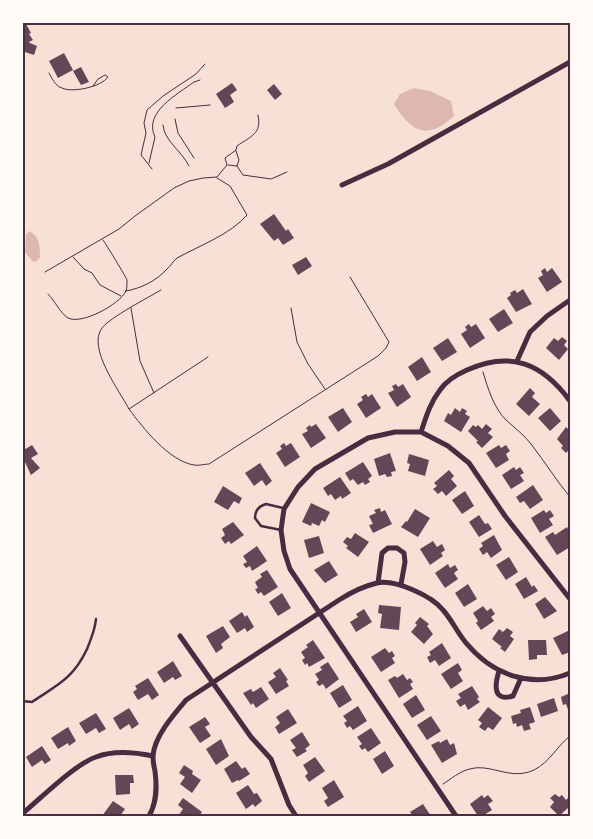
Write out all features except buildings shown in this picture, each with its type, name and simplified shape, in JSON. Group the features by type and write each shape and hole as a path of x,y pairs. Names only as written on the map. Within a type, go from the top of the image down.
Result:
{"street":[{"path":"342,185 388,164 570,62"},
{"path":"518,361 530,332 547,316 570,300"},
{"path":"421,432 428,409 441,388 458,374 479,364 518,361 532,366 558,384 570,401"},
{"path":"456,816 436,789 290,569 284,551 281,530 284,509 298,487 315,469 336,455 368,438 395,432 421,432 448,446 469,463 505,516 570,599"},
{"path":"378,582 382,553 388,548 397,548 404,553 405,562 402,584"},
{"path":"150,816 156,796 153,756 158,739 169,721 186,700 352,592 378,582 402,584 442,608 480,658 499,671 520,678 546,679 570,673"},
{"path":"180,636 251,737 271,759 296,816"},
{"path":"499,671 495,688 498,694 504,697 513,696 520,678"},
{"path":"22,814 77,768 94,758 110,753 135,753 153,756"}],"lane":[{"path":"281,530 261,526 255,518 255,513 258,508 266,504 284,509"},
{"path":"22,700 32,702 72,674 82,660 90,642 96,619"}],"path":[{"path":"152,169 141,155 146,133 144,123 147,110 163,96 196,74 205,64"},
{"path":"49,73 55,83 61,88 80,89 92,86 106,81 108,78 106,75 102,75 92,86"},
{"path":"148,164 155,136 152,124 155,117 164,104 194,82 200,80"},
{"path":"176,108 210,104"},
{"path":"227,165 225,158 258,130 260,126 258,115"},
{"path":"175,120 178,133 194,158"},
{"path":"163,125 163,130 172,144 184,156 189,166"},
{"path":"236,150 239,160 238,166 243,174 271,179 287,172"},
{"path":"227,165 238,166"},
{"path":"217,177 227,165"},
{"path":"45,272 119,230 174,188 189,181 217,177 230,186 247,215 230,229 174,260 169,269 148,284 126,291 122,296 92,316 80,320 67,317 48,294"},
{"path":"102,239 125,276 126,291"},
{"path":"72,256 84,269 92,273 100,285 122,296"},
{"path":"161,290 102,328 97,348 130,409 156,442 173,456 193,465 209,464 378,356 386,348 389,342 350,277"},
{"path":"131,308 140,361 154,394"},
{"path":"291,308 297,342 308,364 325,389"},
{"path":"130,409 208,357"},
{"path":"479,364 487,387 505,419 531,444 570,497"},
{"path":"436,789 460,772 471,768 514,775 533,770 551,757 570,736"}],"shaded area":[{"path":"414,88 430,91 451,101 454,116 436,129 428,131 413,127 400,114 394,104 400,94"},
{"path":"29,231 37,239 39,246 40,257 37,261 33,262 25,252 26,235"}]}
